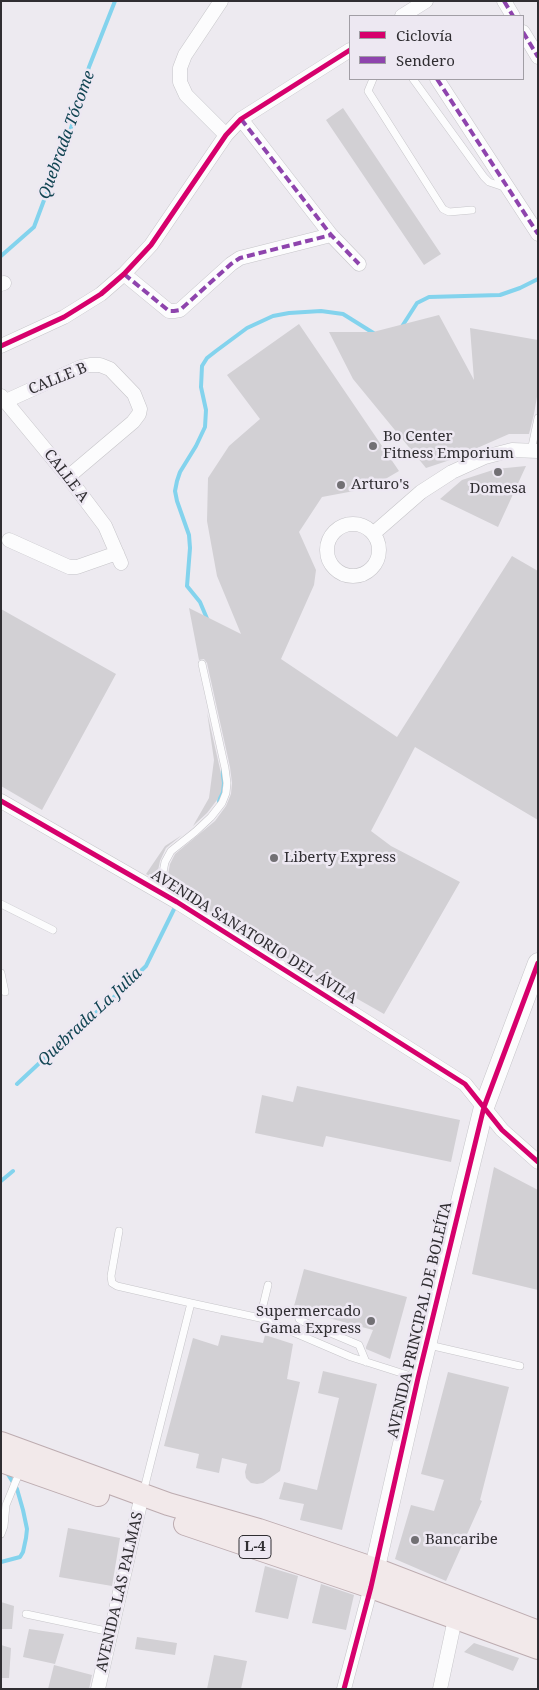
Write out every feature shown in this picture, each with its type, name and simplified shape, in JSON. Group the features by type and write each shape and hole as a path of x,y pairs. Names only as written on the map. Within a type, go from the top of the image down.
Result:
{"main road":[{"name":"L-4","path":"11,1455 140,1502 538,1632"},
{"name":"L-4","path":"373,1578 455,1619 538,1648"}],"street":[{"path":"221,1 185,56 180,68 180,82 186,95 226,135"},
{"path":"404,15 426,1"},
{"path":"504,1 512,15"},
{"path":"524,34 538,57"},
{"path":"1,346 64,317 100,294 124,274 151,244 226,135 241,119 349,51"},
{"path":"438,80 538,234"},
{"path":"241,119 331,235 359,264"},
{"path":"124,274 170,311 180,310 240,258 331,235"},
{"name":"CALLE B","path":"4,399 90,365 100,365 110,369 134,394 140,409 134,422 68,477"},
{"name":"CALLE A","path":"4,399 68,477 105,526 119,558 69,568 9,540"},
{"path":"374,533 421,492 452,472 485,457 512,450 534,451"},
{"name":"AVENIDA SANATORIO DEL ÁVILA","path":"1,801 159,892 465,1084 502,1130 538,1162"},
{"name":"AVENIDA PRINCIPAL DE BOLEÍTA","path":"344,1689 373,1578 418,1378 484,1106 538,963"},
{"name":"AVENIDA LAS PALMAS","path":"98,1689 140,1502"},
{"path":"440,1689 455,1619"}],"lane":[{"path":"373,80 368,91 443,209 449,212 472,210"},
{"path":"414,80 484,177 490,182 508,188"},
{"path":"534,451 538,418"},
{"path":"159,892 165,862 171,850 211,817 222,803 226,793 225,768 202,664"},
{"path":"1,904 53,930"},
{"path":"1,973 6,992"},
{"path":"119,1231 111,1276 112,1283 117,1286 260,1318 351,1357 418,1378"},
{"path":"260,1318 268,1284"},
{"path":"140,1502 191,1303"},
{"path":"296,1310 299,1319 302,1321 359,1345 366,1362"},
{"path":"426,1344 520,1366"},
{"path":"1,1534 4,1526 11,1455"},
{"path":"26,1614 110,1632"}],"building":[{"path":"343,108 441,254 424,265 326,120"},
{"path":"439,315 474,380 470,328 538,340 538,391 529,434 509,434 450,460 426,468 353,379 329,332 373,332"},
{"path":"299,324 399,471 370,488 322,497 299,532 316,570 314,585 281,659 397,737 512,556 538,571 538,820 415,747 371,831 391,846 460,882 384,1014 166,885 170,864 175,854 215,821 226,806 231,794 230,767 207,663 204,659 199,660 189,608 241,634 217,576 207,521 208,478 229,446 260,419 227,375"},
{"path":"526,466 498,527 440,499 462,480 496,469"},
{"path":"1,609 116,674 42,810 1,786"},
{"path":"207,712 220,769 221,792 207,813 193,826 209,798 214,760"},
{"path":"182,835 166,848 160,861 156,880 146,874 165,846"},
{"path":"297,1086 460,1120 451,1162 326,1136 323,1147 255,1133 262,1095 293,1102"},
{"path":"494,1167 538,1190 538,1290 472,1274"},
{"name":"Supermercado Gama Express","path":"304,1269 407,1297 390,1359 366,1349 373,1330 303,1311 298,1305 294,1306"},
{"path":"221,1335 263,1343 265,1335 293,1344 287,1379 300,1382 280,1471 263,1483 251,1483 246,1478 247,1464 222,1458 219,1473 196,1468 199,1454 164,1446 193,1338 218,1346"},
{"path":"323,1371 377,1384 342,1530 300,1520 304,1504 279,1499 284,1482 317,1490 339,1398 318,1393"},
{"path":"448,1372 509,1387 480,1500 482,1501 446,1581 395,1559 411,1505 434,1511 444,1480 421,1474"},
{"path":"68,1528 120,1538 112,1586 59,1577"},
{"path":"265,1566 298,1576 288,1619 255,1612"},
{"path":"321,1584 354,1595 346,1630 312,1623"},
{"path":"1,1602 14,1606 12,1629 1,1629"},
{"path":"29,1629 64,1634 55,1664 23,1657"},
{"path":"137,1637 177,1643 175,1655 135,1649"},
{"path":"474,1643 519,1658 513,1671 464,1652"},
{"path":"1,1645 11,1648 9,1678 1,1678"},
{"path":"214,1655 247,1661 241,1689 207,1689"},
{"path":"54,1665 92,1675 89,1689 48,1689"}],"waterway":[{"name":"Quebrada Tócome","path":"1,256 34,227 71,128 89,67 115,1"},
{"name":"Quebrada La Julia","path":"401,328 417,303 429,297 500,295 538,279"},
{"name":"Quebrada La Julia","path":"208,621 200,602 187,586 190,548 189,535 175,491 180,472 205,427 206,410 201,387 202,366 207,358 247,328 273,316 289,313 321,311 343,314 375,334"},
{"name":"Quebrada La Julia","path":"219,802 223,770"},
{"name":"Quebrada La Julia","path":"17,1084 146,966 183,891"},
{"name":"Quebrada Tócome","path":"1,1181 13,1171"},
{"name":"Quebrada Tócome","path":"1,1562 20,1557 23,1552 27,1529 17,1489 6,1471"}],"marked path":[{"path":"504,1 512,15"},
{"path":"524,34 538,57"},
{"path":"438,80 538,234"},
{"path":"241,119 331,235 359,264"},
{"path":"124,274 169,311 180,310 240,258 331,235"}],"cycle path":[{"path":"1,346 64,317 101,294 124,274 151,245 226,135 241,119 349,51"},
{"path":"1,801 177,902 465,1084 502,1130 538,1162"},
{"path":"344,1689 371,1587 418,1378 484,1107 538,963"}],"place":[{"name":"Bo Center Fitness Emporium","path":"373,446"},
{"name":"Domesa","path":"498,472"},
{"name":"Arturo's","path":"341,485"},
{"name":"Liberty Express","path":"274,858"},
{"name":"Supermercado Gama Express","path":"371,1321"},
{"name":"Bancaribe","path":"415,1540"}]}
